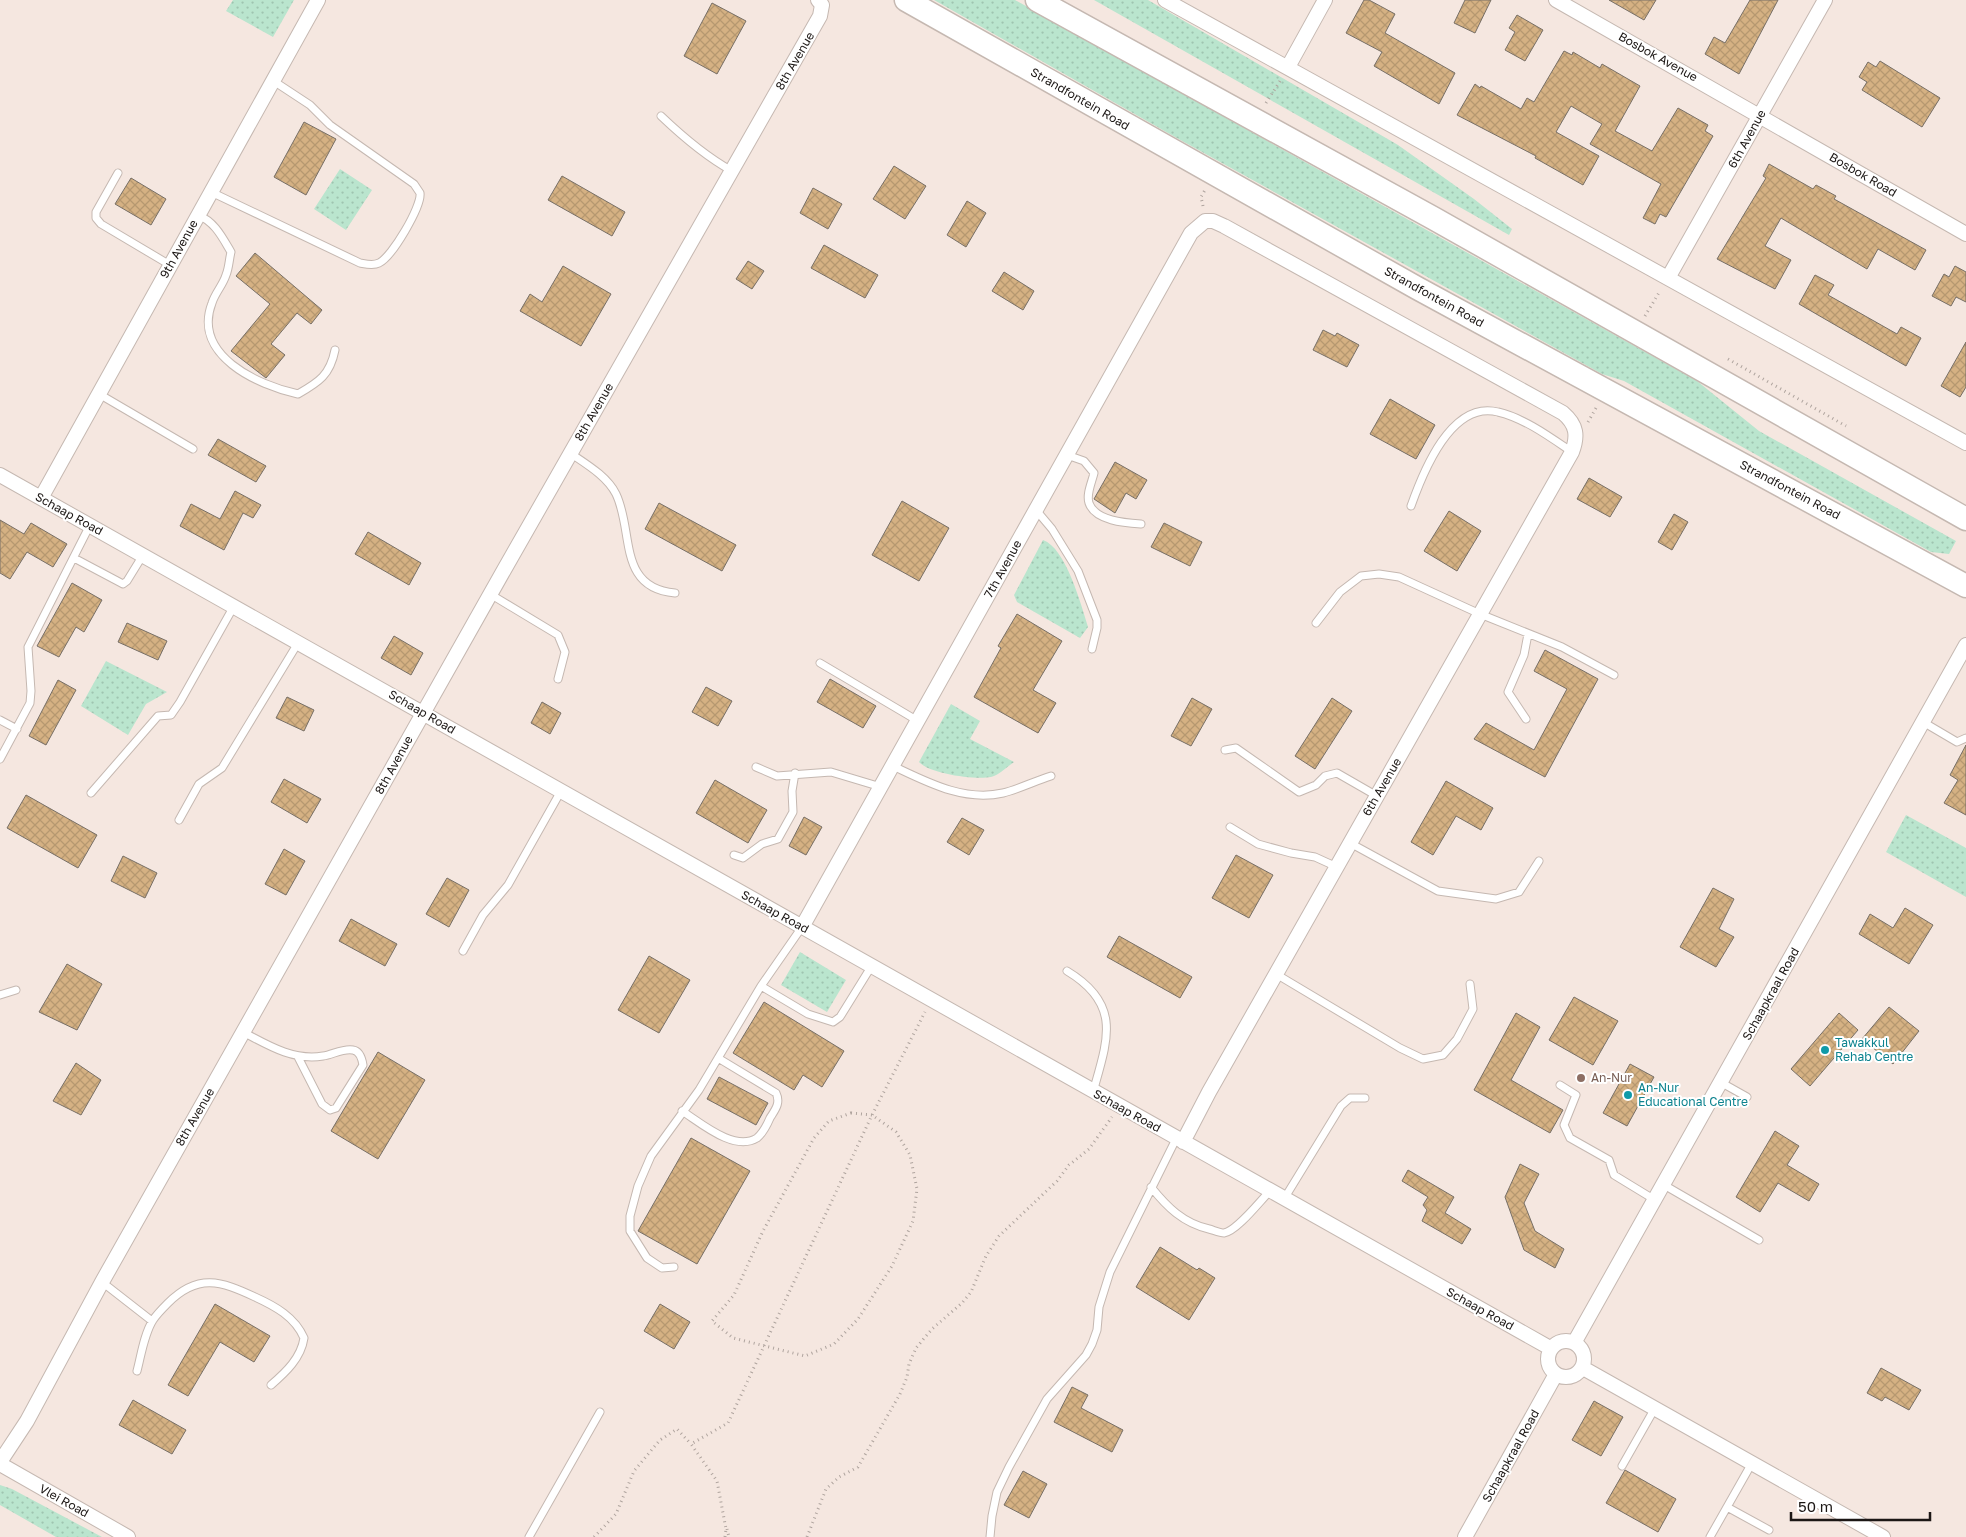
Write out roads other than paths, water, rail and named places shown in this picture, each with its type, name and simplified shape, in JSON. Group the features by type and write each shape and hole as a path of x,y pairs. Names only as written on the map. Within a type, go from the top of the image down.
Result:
{"main road":[{"name":"Strandfontein Road","path":"906,0 1417,288 1966,586"},
{"path":"1037,0 1424,213 1966,520"}],"street":[{"name":"9th Avenue","path":"41,498 318,0"},
{"name":"8th Avenue","path":"0,1463 27,1422 102,1282 490,594 820,16 822,5 818,0"},
{"path":"1166,0 1966,443"},
{"path":"1288,67 1326,0"},
{"name":"Bosbok Avenue","path":"1556,0 1576,5 1760,115"},
{"name":"6th Avenue","path":"1668,278 1825,0"},
{"name":"Bosbok Road","path":"1760,115 1966,234"},
{"name":"7th Avenue","path":"802,927 1191,233 1205,221 1213,221 1563,413 1572,421 1576,431"},
{"name":"6th Avenue","path":"1180,1140 1572,452 1576,441 1576,431"},
{"name":"Schaap Road","path":"0,475 1550,1348"},
{"name":"Schaapkraal Road","path":"1574,1343 1722,1083 1966,644"},
{"path":"1563,1341 1574,1343 1584,1352 1583,1368 1572,1375 1564,1377 1556,1374 1551,1370 1548,1362 1550,1348 1563,1341"},
{"path":"1583,1368 1883,1537"},
{"name":"Schaapkraal Road","path":"1465,1537 1556,1374"},
{"name":"Vlei Road","path":"0,1463 128,1537"}],"lane":[{"path":"211,191 369,265 385,260 393,251 402,235 419,203 421,197 418,188 330,125 310,105 272,80"},
{"path":"661,116 695,147 732,171"},
{"path":"118,173 96,212 96,218 101,224 170,265"},
{"path":"198,214 208,219 217,229 231,252 226,275 211,304 208,332 218,350 236,368 272,388 298,394 321,381 332,363 335,350"},
{"path":"99,394 193,450"},
{"path":"1411,506 1423,472 1456,424 1468,414 1484,410 1505,414 1572,452"},
{"path":"570,453 602,476 617,495 628,547 640,578 648,585 664,592 675,593"},
{"path":"1067,455 1084,461 1094,473 1089,491 1089,503 1096,513 1126,523 1141,524"},
{"path":"1036,510 1052,528 1078,571 1097,620 1092,649"},
{"path":"0,759 30,704 28,647 90,525"},
{"path":"74,558 123,584 127,581 143,555"},
{"path":"1316,624 1340,592 1361,576 1379,574 1399,577 1480,614 1562,647 1614,675"},
{"path":"490,594 558,634 565,652 558,679"},
{"path":"91,793 158,716 171,715 234,606"},
{"path":"1526,719 1508,692 1524,655 1528,634"},
{"path":"179,820 200,784 222,768 298,642"},
{"path":"820,663 918,721"},
{"path":"0,720 17,729"},
{"path":"1923,722 1957,742 1965,739"},
{"path":"1225,750 1236,748 1299,792 1316,785 1325,776 1337,773 1377,796"},
{"path":"893,766 933,785 961,793 984,796 1004,793 1051,776"},
{"path":"756,767 777,776 795,773 831,772 881,787"},
{"path":"734,855 743,858 762,844 778,839 793,812 792,791 795,773"},
{"path":"463,951 483,915 508,885 561,791"},
{"path":"1230,827 1258,844 1315,857 1337,867"},
{"path":"1350,843 1438,891 1496,899 1519,892 1538,861"},
{"path":"674,1267 662,1268 647,1258 630,1230 630,1216 638,1186 651,1156 699,1090 761,986 802,927"},
{"path":"761,986 808,1014 833,1022 840,1017 871,967"},
{"path":"1067,971 1085,982 1099,998 1107,1021 1106,1043 1093,1092"},
{"path":"1276,974 1400,1048 1423,1059 1443,1055 1457,1039 1473,1009 1470,984"},
{"path":"0,995 16,990"},
{"path":"243,1032 298,1057 324,1056 352,1050 360,1055 363,1065 336,1108 330,1110 322,1104 298,1057"},
{"path":"682,1111 722,1135 738,1142 757,1137 763,1131 777,1106 776,1093 718,1058"},
{"path":"1722,1083 1747,1097"},
{"path":"1560,1085 1576,1095 1564,1125 1570,1138 1609,1160 1614,1175 1656,1200"},
{"path":"1284,1199 1341,1106 1350,1098 1365,1098"},
{"path":"990,1537 997,1492 1047,1399 1086,1355 1092,1344 1097,1330 1099,1307 1110,1272 1151,1187 1180,1140"},
{"path":"1664,1185 1759,1240"},
{"path":"1151,1187 1164,1204 1180,1218 1200,1227 1224,1233 1234,1228 1270,1191"},
{"path":"102,1282 152,1321"},
{"path":"137,1371 152,1321 172,1299 198,1283 223,1284 270,1304 295,1322 304,1338 298,1357 288,1370 271,1385"},
{"path":"1622,1466 1655,1408"},
{"path":"529,1537 600,1412"},
{"path":"1710,1537 1752,1463"},
{"path":"1727,1507 1769,1530"}],"place":[{"name":"Tawakkul Rehab Centre","path":"1825,1050"},
{"name":"An-Nur","path":"1581,1078"},
{"name":"An-Nur Educational Centre","path":"1628,1095"}]}
